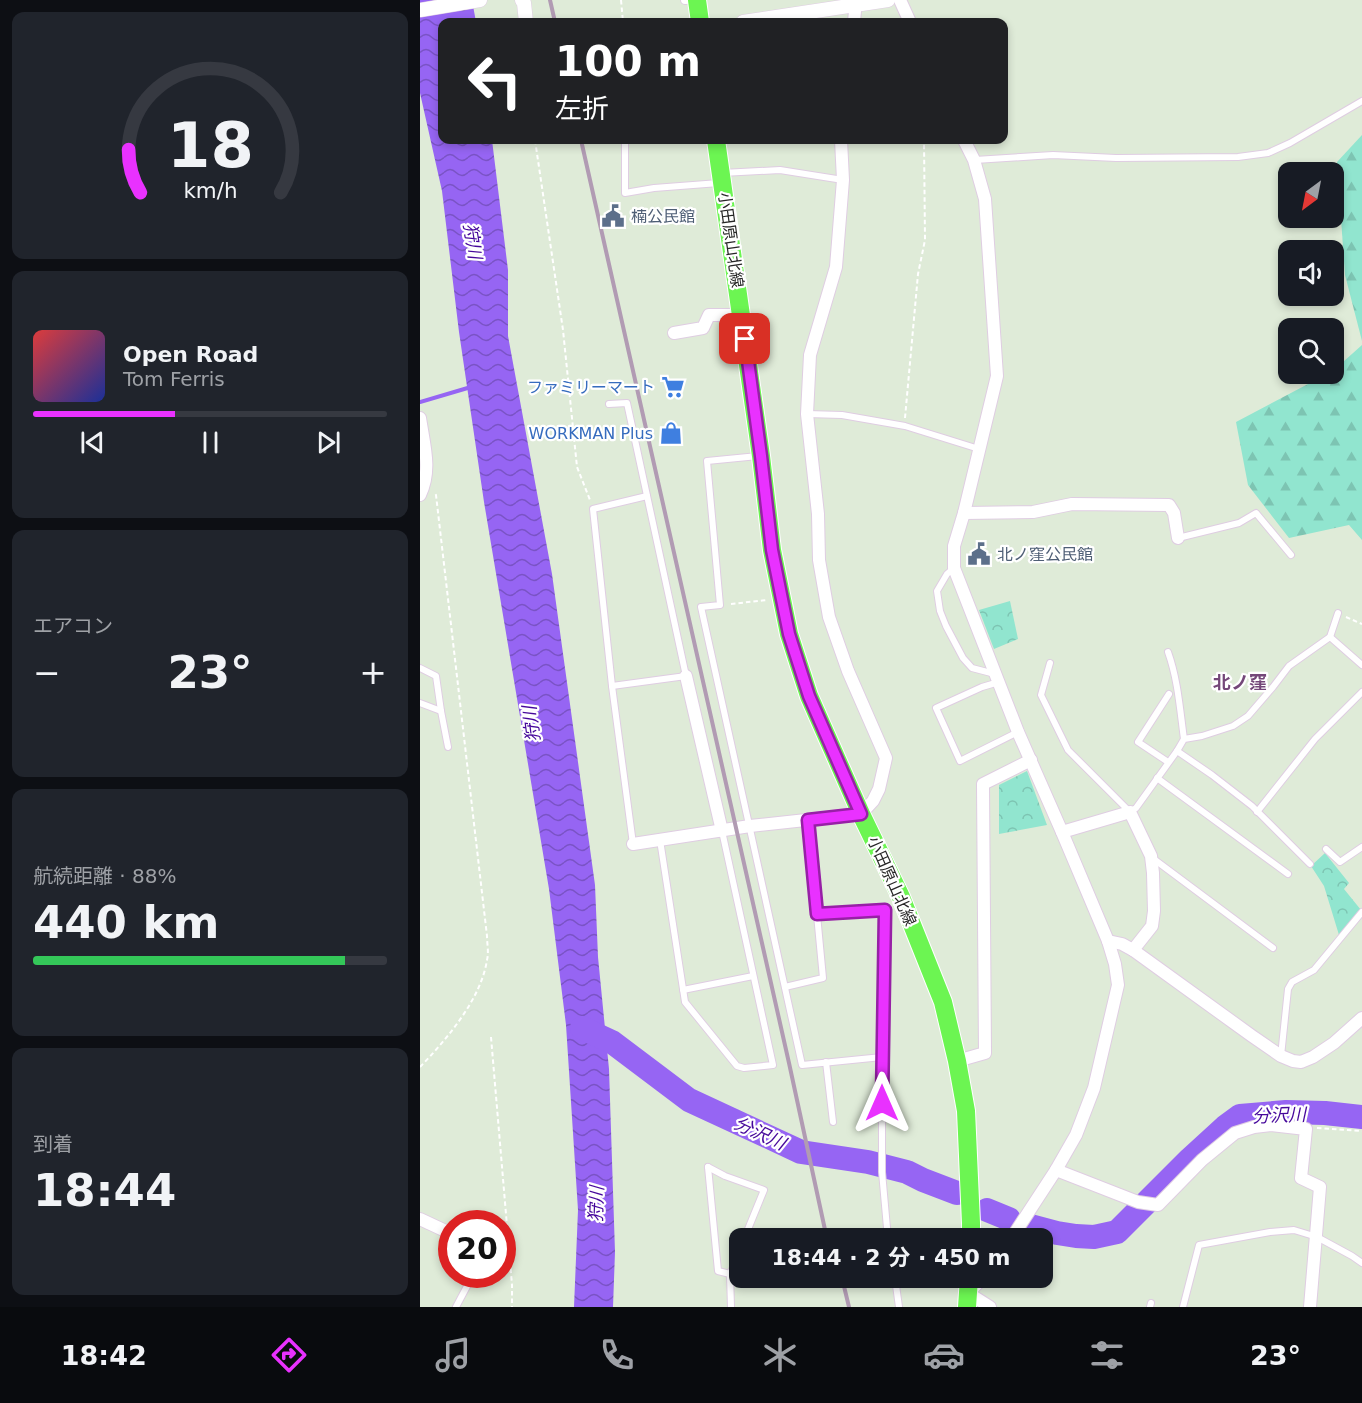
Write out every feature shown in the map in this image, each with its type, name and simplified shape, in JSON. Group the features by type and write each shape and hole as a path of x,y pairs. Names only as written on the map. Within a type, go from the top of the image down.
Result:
{"main road":[{"path":"696,0 699,18"},
{"name":"小田原山北線","path":"717,144 761,456 772,550 789,634 809,696 861,814 901,897 943,1002 966,1111 972,1228"}],"street":[{"path":"420,10 480,0"},
{"path":"522,0 526,18"},
{"path":"766,18 856,2 888,0"},
{"path":"900,0 908,18"},
{"path":"854,18 856,2"},
{"path":"633,844 750,826 861,814 873,801 879,789 886,758 848,671 829,617 819,560 818,514 807,414 810,355 836,267 843,180 842,144"},
{"path":"966,144 974,160 985,199 997,376 954,546 954,568 1018,732 1108,941 1118,985 1094,1088 1076,1135 1018,1228"},
{"path":"674,333 703,328 709,315 741,315"},
{"path":"420,418 428,463 422,490"},
{"path":"964,513 1033,512 1071,504 1169,506 1174,513 1178,538"},
{"path":"686,676 722,831"},
{"path":"957,1061 986,1053 983,784 1031,760"},
{"path":"1062,832 1130,812 1151,856 1153,873 1152,926 1134,950"},
{"path":"1108,941 1134,950 1281,1056 1293,1061 1301,1062 1313,1058 1362,1018"},
{"path":"1056,1170 1138,1202 1158,1205 1202,1160 1235,1133 1271,1125 1306,1129 1300,1178 1320,1187 1310,1307"},
{"path":"420,1219 438,1227"},
{"path":"968,1293 990,1307"}],"lane":[{"path":"974,160 1053,155 1116,158 1238,157 1268,153 1290,143 1362,101"},
{"path":"625,144 625,193 780,170 843,180"},
{"path":"609,404 627,403 686,676 612,686"},
{"path":"807,414 843,415 905,426 979,449"},
{"path":"761,456 707,461 720,605 702,607 802,1065 882,1057"},
{"path":"633,844 612,686 593,509 646,496"},
{"path":"1178,538 1239,524 1256,513 1291,555"},
{"path":"954,568 947,574 937,591 940,611 963,658 972,668 997,678"},
{"path":"1184,739 1233,726 1248,716 1289,666 1330,638 1338,613"},
{"path":"1330,638 1362,665"},
{"path":"1050,663 1041,695 1068,750 1130,812 1136,808 1184,739 1178,691 1168,652"},
{"path":"420,668 436,676 448,747"},
{"path":"997,678 936,708 960,761 1018,732"},
{"path":"1257,812 1315,739 1362,692"},
{"path":"1168,762 1138,742 1169,694"},
{"path":"420,703 441,711"},
{"path":"1177,751 1212,775 1257,812 1310,864"},
{"path":"1158,778 1288,874"},
{"path":"785,987 823,978 808,820"},
{"path":"660,840 685,1002 737,1066 744,1068 773,1065 722,831"},
{"path":"1326,849 1340,862 1362,847"},
{"path":"1151,856 1273,948"},
{"path":"817,914 885,910 882,1172 887,1228"},
{"path":"1281,1056 1288,989 1292,982 1314,970 1362,912"},
{"path":"683,990 753,976"},
{"path":"825,1062 833,1122"},
{"path":"729,1274 718,1271 708,1167 725,1176 764,1190 748,1228"},
{"path":"1183,1307 1199,1245 1294,1230 1317,1237 1362,1263"},
{"path":"456,1307 466,1288"},
{"path":"730,1288 731,1307"},
{"path":"896,1288 899,1307"}],"path":[{"path":"621,0 623,18"},
{"path":"536,144 563,330 577,467 593,509"},
{"path":"905,426 918,274 925,240 924,144"},
{"path":"420,1067 434,1052 473,999 483,978 488,958 436,495 422,490"},
{"path":"720,605 782,598"},
{"path":"1338,613 1362,624"},
{"path":"491,1037 505,1210"},
{"path":"1306,1129 1308,1127 1362,1131"},
{"path":"512,1288 512,1307"}],"green space":[{"path":"1362,135 1362,341 1345,275 1342,228 1344,228 1344,162 1337,162"},
{"path":"1362,345 1362,540 1349,525 1289,538 1248,485 1236,422 1308,384 1344,384 1344,361"},
{"path":"1010,601 1018,639 994,649 979,610"},
{"path":"1027,771 1047,825 999,834 999,785"},
{"path":"1325,853 1349,883 1344,889 1361,910 1339,935 1324,886 1311,866"}],"water":[{"name":"狩川","path":"420,0 472,0 475,18 438,18 438,144 492,144 508,270 508,336 552,574 595,885 598,957 609,1069 615,1252 613,1307 574,1307 578,1210 566,1025 549,889 484,502 459,332 442,191 420,93"}],"waterway":[{"path":"420,402 471,387"},
{"name":"分沢川","path":"582,1028 612,1042 689,1100 801,1152 868,1162 907,1172 957,1193"},
{"name":"分沢川","path":"1027,1225 1076,1236 1094,1237 1117,1232 1190,1159 1240,1116 1286,1112 1362,1117"},
{"name":"分沢川","path":"987,1210 1009,1219"}],"railway":[{"path":"550,0 554,18"},
{"path":"582,144 825,1228"},
{"path":"844,1288 849,1307"}],"place":[{"name":"楠公民館","path":"613,216"},
{"name":"ファミリーマート","path":"673,387"},
{"name":"WORKMAN Plus","path":"671,433"},
{"name":"北ノ窪公民館","path":"979,554"}],"district":[{"name":"北ノ窪","path":"1240,682"}],"route":[{"path":"745,339 772,550 789,634 809,696 861,814 808,820 817,914 885,910 882,1103"}]}
